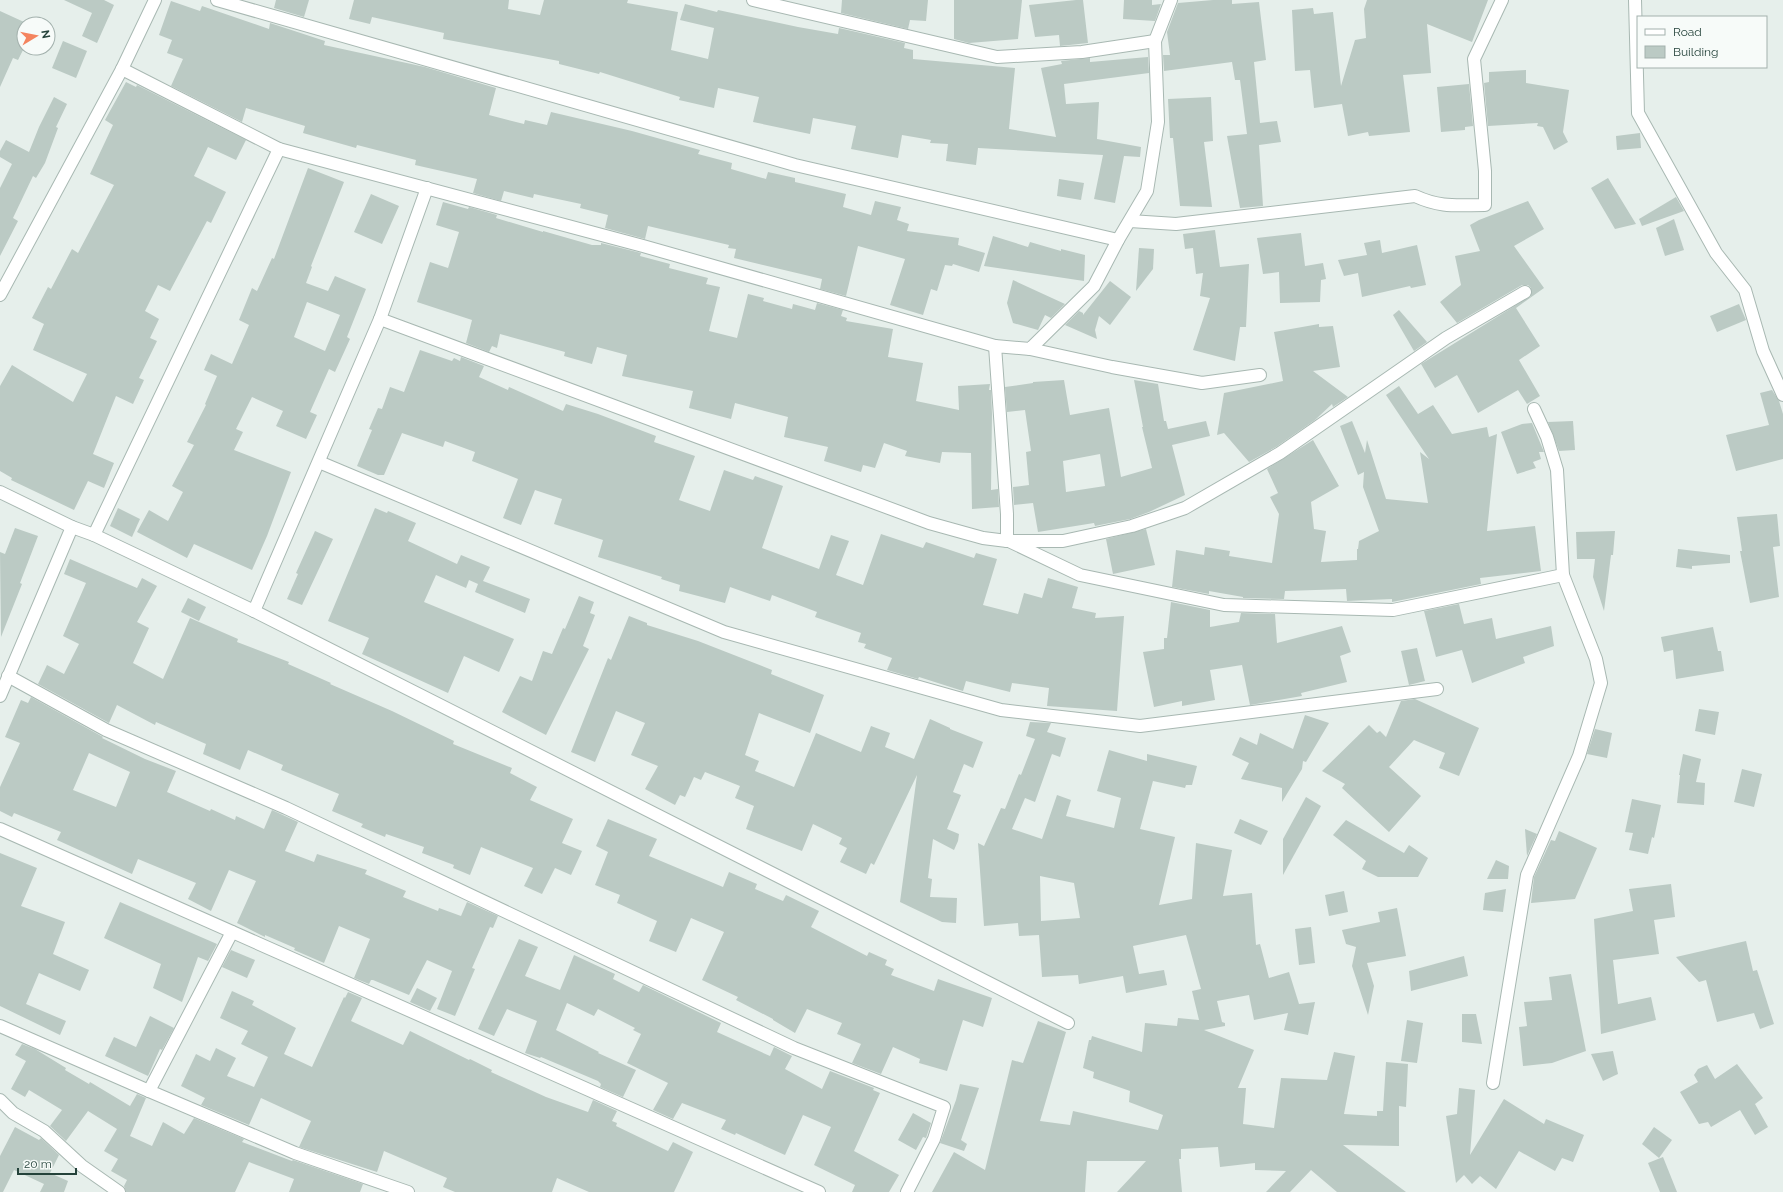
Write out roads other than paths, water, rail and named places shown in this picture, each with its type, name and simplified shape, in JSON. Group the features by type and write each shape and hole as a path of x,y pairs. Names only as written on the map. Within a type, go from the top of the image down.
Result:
{"street":[{"path":"0,295 122,69 155,0"},
{"path":"217,0 795,165 1118,240"},
{"path":"753,0 997,57 1082,52 1155,41"},
{"path":"1030,349 1094,286 1118,240 1147,191 1158,122 1155,41 1171,0"},
{"path":"1130,221 1176,224 1415,196 1430,203 1450,206 1485,205 1485,171 1474,59 1502,0"},
{"path":"1635,0 1638,112 1716,253 1745,290 1763,351 1783,395"},
{"path":"122,69 279,149 651,248 995,346 1030,349 1112,367 1202,383 1260,375"},
{"path":"94,535 279,149"},
{"path":"254,610 380,319 427,188"},
{"path":"380,319 930,523 983,538 1007,541 1063,541 1132,526 1185,508 1280,453 1446,338 1525,292"},
{"path":"995,346 1007,514 1007,541"},
{"path":"1493,1084 1527,875 1579,756 1601,684 1596,659 1563,575 1558,470 1534,409"},
{"path":"319,462 724,632 1001,710 1140,726 1438,689"},
{"path":"0,492 72,527 94,535 254,610 1068,1023"},
{"path":"0,696 72,527"},
{"path":"1007,541 1080,575 1224,605 1393,610 1563,575"},
{"path":"8,676 106,730 286,808 794,1048 944,1107 934,1139 907,1192"},
{"path":"0,829 820,1192"},
{"path":"150,1090 232,932"},
{"path":"0,1026 295,1153 408,1192"},
{"path":"0,1100 13,1113 44,1131 82,1166 119,1192"}]}
